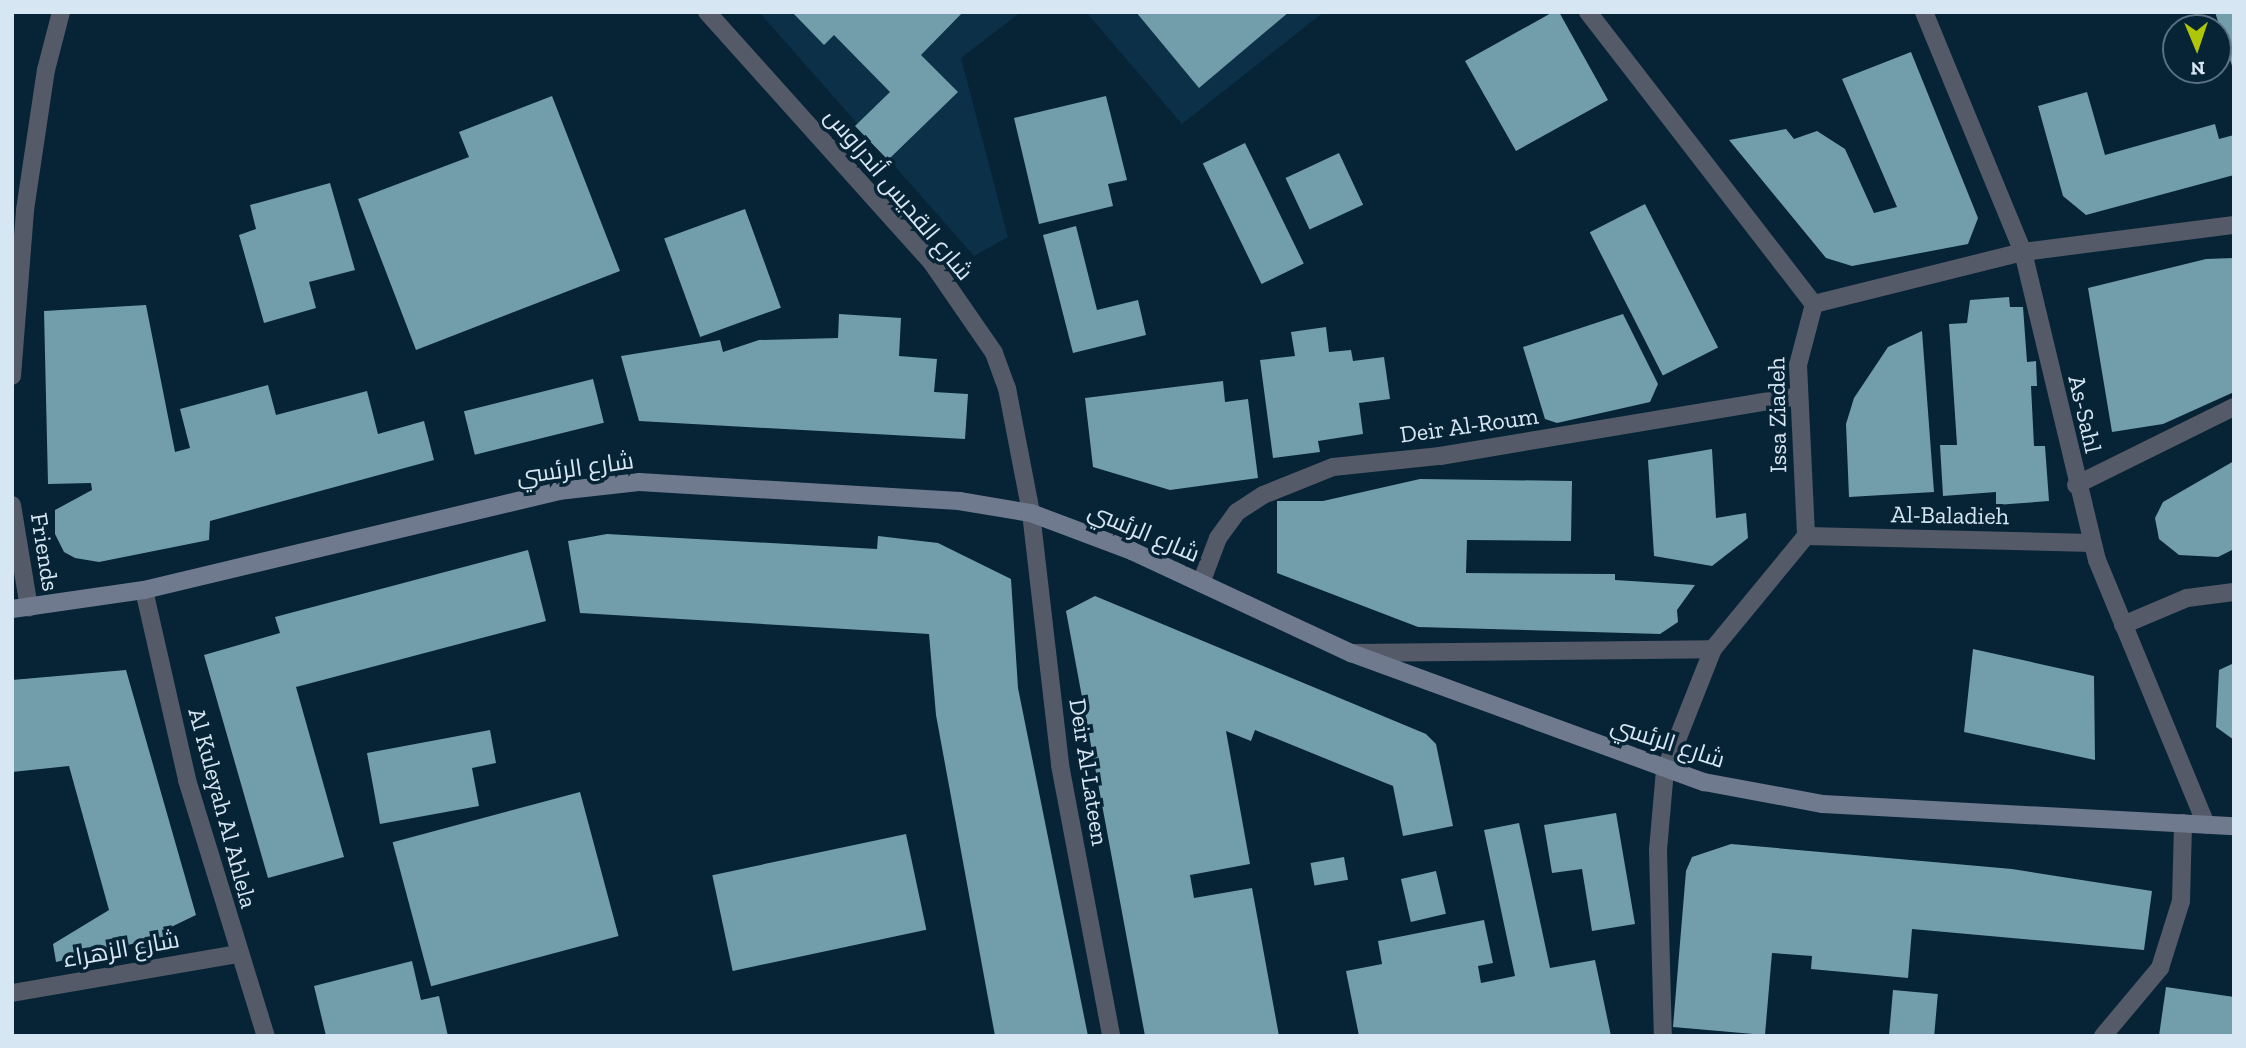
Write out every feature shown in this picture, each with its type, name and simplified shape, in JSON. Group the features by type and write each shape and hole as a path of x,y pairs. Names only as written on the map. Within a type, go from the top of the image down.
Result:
{"main road":[{"name":"شارع الرئسي","path":"21,608 144,590 456,513 558,491 639,482 884,494 1031,513 1200,583 1351,653 1665,770 1824,804 2234,826"}],"street":[{"path":"12,376 25,209 46,69 61,12"},
{"name":"شارع القديس أندراوس","path":"707,12 932,263 994,353 1007,388 1031,513"},
{"path":"1588,12 1814,304 2022,252 2234,225"},
{"name":"As-Sahl","path":"1924,12 2022,252 2092,543 2123,625 2206,824"},
{"name":"Issa Ziadeh","path":"1806,536 1797,396 1802,333 1814,304"},
{"name":"Deir Al-Roum","path":"1200,583 1218,538 1237,512 1262,495 1333,467 1440,456 1797,396"},
{"path":"2076,485 2234,407"},
{"name":"Friends","path":"12,505 21,608"},
{"name":"Deir Al-Lateen","path":"1031,513 1060,765 1111,1036"},
{"path":"1663,1036 1658,850 1665,770 1713,649 1806,536"},
{"name":"Al-Baladieh","path":"1806,536 2092,543"},
{"name":"Al Kuleyah Al Ahlela","path":"144,590 187,780 237,954 266,1036"},
{"path":"2123,625 2187,598 2234,592"},
{"path":"1351,653 1713,649"},
{"path":"2103,1036 2160,968 2181,901 2183,823"},
{"name":"شارع الزهراء","path":"12,993 237,954"}],"shaded area":[{"path":"759,12 1021,12 961,58 1008,237 974,256"},
{"path":"1086,12 1324,12 1182,124"}],"building":[{"path":"792,12 963,12 921,55 958,92 888,160 855,126 890,92 834,35 824,45"},
{"path":"1136,12 1289,12 1199,88"},
{"path":"1553,12 1559,12 1608,100 1516,151 1465,61"},
{"path":"2234,12 2233,69 2232,14 2216,14"},
{"path":"1911,52 1978,218 1968,244 1852,266 1826,258 1729,140 1786,129 1794,139 1817,131 1845,149 1874,213 1897,207 1842,79"},
{"path":"2087,92 2105,155 2215,124 2219,139 2234,135 2234,175 2086,215 2063,196 2038,106"},
{"path":"552,96 620,271 416,350 358,199 469,157 459,132"},
{"path":"1106,96 1127,180 1108,184 1113,206 1039,224 1014,118"},
{"path":"1245,143 1304,263 1261,284 1203,164"},
{"path":"1339,153 1363,205 1310,230 1286,178"},
{"path":"330,183 355,270 309,282 316,308 264,323 239,235 256,229 250,205"},
{"path":"1645,204 1718,347 1663,376 1590,232"},
{"path":"745,209 781,308 700,337 664,238"},
{"path":"1076,226 1097,310 1138,300 1146,335 1073,353 1043,235"},
{"path":"2234,258 2234,392 2163,424 2112,432 2088,288 2206,259"},
{"path":"2009,297 2010,307 2023,307 2027,362 2036,361 2037,386 2031,386 2034,446 2045,446 2049,501 1996,505 1996,492 1943,496 1940,445 1957,445 1949,324 1967,323 1970,300"},
{"path":"146,305 175,452 190,448 180,409 268,385 276,415 367,391 378,434 424,421 434,460 210,521 209,540 99,562 75,558 64,552 55,534 55,510 92,490 91,483 48,484 44,311"},
{"path":"839,314 901,318 899,356 937,359 934,392 968,394 965,439 639,421 621,356 720,340 723,352 759,340 838,338"},
{"path":"1623,314 1658,384 1650,402 1557,423 1545,419 1523,347"},
{"path":"1326,327 1329,352 1351,350 1353,361 1384,357 1390,399 1359,403 1363,434 1318,441 1320,452 1273,458 1260,360 1295,356 1291,332"},
{"path":"1922,331 1934,492 1849,497 1846,424 1854,398 1888,347"},
{"path":"593,379 604,423 475,455 464,411"},
{"path":"1223,381 1225,402 1248,399 1258,478 1170,490 1093,467 1085,398"},
{"path":"1712,449 1716,518 1746,513 1748,538 1712,566 1654,556 1648,460"},
{"path":"2234,461 2234,549 2218,557 2179,555 2159,539 2155,518 2163,502"},
{"path":"1420,479 1572,481 1571,541 1467,540 1466,573 1615,574 1615,580 1695,585 1677,610 1678,622 1660,634 1418,627 1277,573 1277,501 1323,501"},
{"path":"607,534 877,549 878,536 938,543 1011,579 1018,688 1088,1036 995,1036 936,715 929,634 580,613 568,541"},
{"path":"528,550 546,621 296,687 344,857 268,878 204,655 280,633 275,617"},
{"path":"1095,596 1426,734 1436,744 1453,826 1403,836 1393,786 1255,730 1251,741 1226,731 1250,864 1190,875 1194,898 1252,888 1279,1036 1145,1036 1066,611"},
{"path":"1973,649 2094,676 2095,760 1964,732"},
{"path":"2234,663 2234,740 2216,727 2219,670"},
{"path":"126,670 196,915 169,928 170,937 159,946 140,949 136,943 56,962 53,944 109,910 69,766 12,772 12,680"},
{"path":"490,730 496,763 472,768 479,806 380,824 367,753"},
{"path":"580,792 619,936 431,986 393,842"},
{"path":"1616,813 1635,924 1592,931 1582,869 1552,873 1544,825"},
{"path":"1519,823 1550,968 1595,960 1611,1036 1359,1036 1346,971 1382,964 1378,941 1484,920 1493,963 1478,966 1481,983 1515,976 1484,830"},
{"path":"906,834 926,930 733,971 712,875"},
{"path":"1731,844 2012,869 2152,891 2144,950 1912,929 1908,978 1811,969 1812,956 1772,953 1765,1035 1673,1027 1686,871 1692,857"},
{"path":"1344,857 1348,880 1315,886 1311,863"},
{"path":"1436,871 1446,914 1411,922 1401,879"},
{"path":"412,961 421,1000 439,996 448,1036 326,1036 314,986"},
{"path":"2166,987 2234,997 2234,1036 2159,1036"},
{"path":"1893,990 1938,994 1934,1036 1889,1036"}]}
